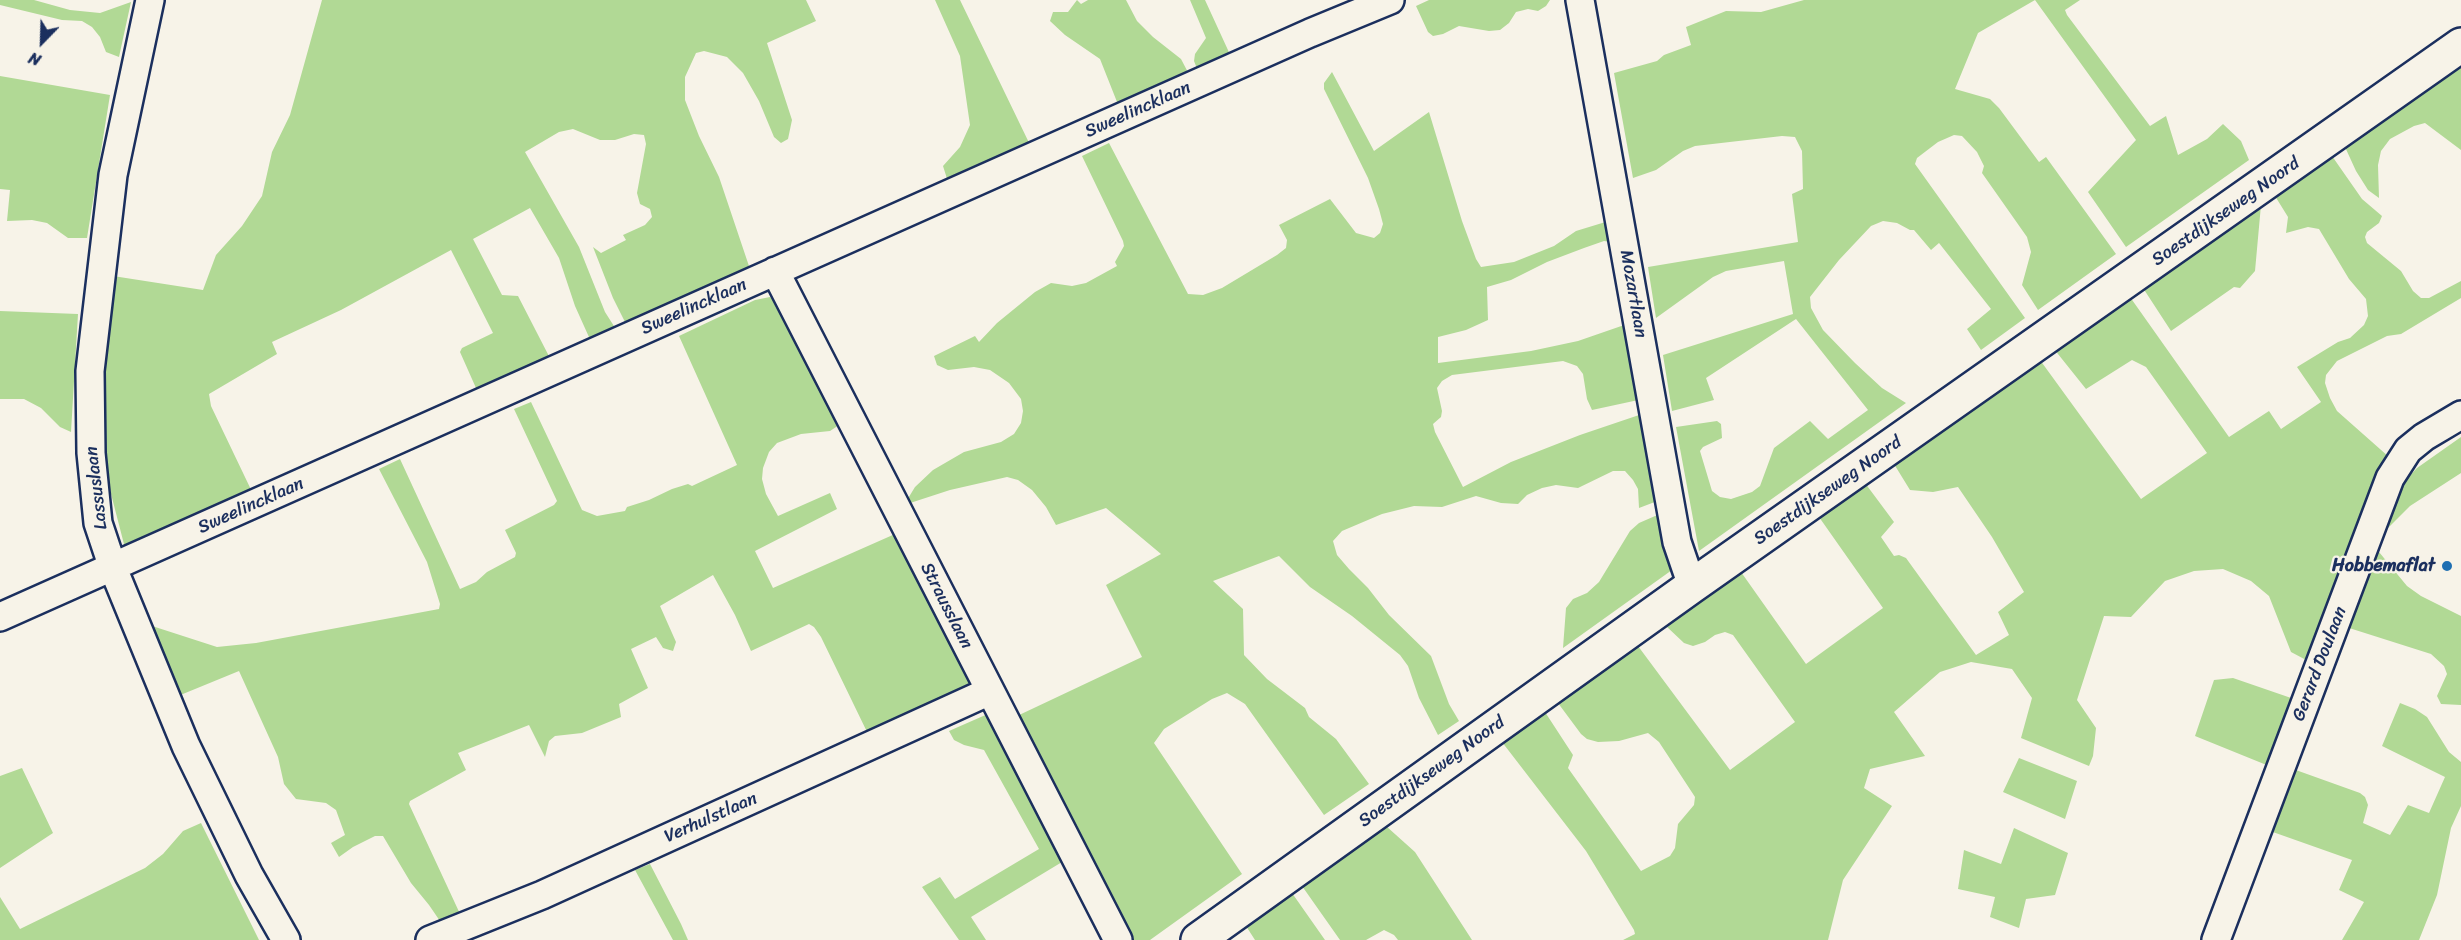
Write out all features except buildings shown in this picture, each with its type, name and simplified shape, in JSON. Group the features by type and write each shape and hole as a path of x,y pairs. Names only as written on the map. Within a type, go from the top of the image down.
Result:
{"main road":[{"name":"Soestdijkseweg Noord","path":"1198,940 1692,586 2461,45"}],"street":[{"name":"Lassuslaan","path":"150,0 113,176 90,371 91,453 98,523 113,568 186,746 249,875 286,940"},
{"name":"Sweelincklaan","path":"0,617 1299,38 1390,0"},
{"name":"Mozartlaan","path":"1581,0 1677,542 1692,586"},
{"name":"Strausslaan","path":"775,271 1118,940"},
{"name":"Gerard Doulaan","path":"2216,940 2390,478 2408,450 2424,437 2461,416"},
{"name":"Verhulstlaan","path":"430,940 542,895 990,691"}],"green space":[{"path":"0,0 34,0 70,10 100,13 131,2 119,57 106,52 100,37 92,27 82,21 62,20 0,5"},
{"path":"322,0 806,0 816,21 767,43 792,120 788,139 781,143 774,137 759,101 743,73 727,57 704,51 696,53 685,77 685,100 719,177 752,275 629,330 613,298 593,247 601,253 626,240 623,235 645,225 652,217 650,209 640,204 637,193 646,144 644,135 634,134 615,140 600,140 573,129 559,132 525,152 579,247 605,312 619,334 593,346 575,306 559,258 530,208 473,239 502,295 518,296 553,364 480,397 460,352 462,348 493,333 451,250 341,310 272,342 277,354 209,394 211,406 255,498 125,548 110,490 100,413 113,276 203,290 216,255 242,226 262,196 272,152 290,115"},
{"path":"935,0 960,0 1033,151 950,188 943,166 960,147 970,125 960,56"},
{"path":"1077,0 1081,4 1088,0 1126,0 1137,21 1181,59 1192,80 1121,112 1100,59 1065,35 1050,21 1053,12 1068,12"},
{"path":"1190,0 1205,0 1233,61 1200,76 1194,61 1195,54 1206,38"},
{"path":"1429,0 1550,0 1538,11 1528,9 1516,12 1509,23 1500,30 1489,31 1459,26 1433,36 1428,32 1416,6"},
{"path":"1804,0 2035,0 1978,33 1955,89 1990,99 1999,108 2039,162 2046,157 2116,254 2038,310 2022,285 2031,252 2027,237 1982,173 1984,166 1977,152 1962,136 1954,135 1938,142 1917,158 1915,164 2025,318 1981,350 1967,329 1991,309 1939,243 1931,250 1914,230 1897,223 1883,221 1871,226 1839,260 1810,297 1811,308 1823,330 1855,363 1882,388 1906,403 1699,551 1676,427 1717,421 1721,424 1722,438 1703,447 1700,451 1712,491 1720,497 1731,499 1752,492 1760,486 1774,448 1810,421 1828,439 1868,410 1796,319 1706,378 1714,400 1672,411 1663,355 1793,314 1784,261 1726,271 1713,277 1656,318 1648,267 1798,242 1792,194 1803,189 1802,151 1795,137 1782,136 1695,146 1683,151 1656,170 1633,178 1614,73 1657,61 1664,55 1691,45 1686,27 1726,11 1761,12"},
{"path":"2035,0 2080,0 2065,10 2067,15 2150,126 2166,116 2178,155 2207,139 2223,124 2241,141 2249,160 2126,247 2088,192 2136,140"},
{"path":"2461,63 2461,150 2425,123 2414,126 2390,139 2381,151 2378,165 2379,198 2368,190 2345,147"},
{"path":"1332,72 1374,151 1429,112 1462,221 1481,267 1514,262 1554,246 1576,231 1612,220 1616,243 1604,241 1547,262 1511,280 1487,287 1488,320 1466,330 1438,337 1438,363 1531,351 1578,341 1630,323 1643,399 1592,410 1587,399 1583,374 1577,366 1563,361 1452,375 1442,381 1437,388 1442,411 1441,417 1433,424 1463,487 1511,462 1645,413 1660,500 1639,508 1638,489 1633,480 1625,471 1613,471 1578,488 1556,485 1542,488 1527,495 1518,504 1501,503 1476,496 1442,507 1414,506 1382,514 1342,531 1333,541 1337,555 1368,588 1389,615 1431,656 1449,704 1459,721 1438,735 1419,698 1408,666 1400,655 1352,616 1310,587 1279,556 1213,581 1243,609 1244,655 1267,679 1305,708 1309,717 1336,739 1369,784 1324,815 1245,704 1227,693 1212,699 1164,729 1154,743 1242,874 1150,940 1127,940 1017,716 1142,657 1106,585 1161,554 1106,508 1056,525 1046,507 1032,490 1018,480 1007,477 950,490 904,505 915,487 933,470 964,452 1001,442 1014,434 1021,423 1023,411 1021,399 1009,383 990,370 974,367 948,370 937,365 934,356 975,336 979,342 997,323 1035,292 1051,283 1072,286 1086,283 1117,266 1115,262 1124,246 1123,241 1082,156 1109,143 1188,294 1203,295 1222,288 1277,255 1286,248 1287,240 1279,225 1330,199 1356,233 1374,238 1380,233 1383,224 1368,178 1324,89 1324,83"},
{"path":"0,76 110,95 87,238 68,238 47,223 32,220 7,221 10,190 0,189"},
{"path":"2332,156 2362,199 2382,216 2379,223 2367,232 2365,237 2367,243 2401,271 2413,291 2421,298 2429,298 2461,281 2461,298 2401,334 2387,336 2337,361 2326,375 2325,383 2337,411 2389,457 2308,661 2291,652 2269,596 2251,581 2223,569 2194,571 2165,581 2131,617 2104,616 2077,700 2096,728 2093,756 2089,766 2021,738 2032,698 2012,669 1971,662 1940,672 1894,712 1925,756 1870,769 1864,788 1892,806 1843,880 1828,940 1623,940 1635,934 1634,930 1586,851 1502,742 1545,712 1573,755 1568,768 1641,871 1670,856 1675,848 1678,824 1694,805 1695,797 1659,742 1648,733 1619,741 1598,742 1587,739 1558,703 1638,646 1730,770 1795,722 1733,635 1725,632 1693,646 1684,643 1666,626 1741,572 1806,664 1883,608 1819,517 1865,483 1894,522 1881,537 1894,556 1899,555 1906,558 1976,655 2009,635 1998,612 2024,592 1992,537 1958,487 1933,492 1910,490 1894,464 2040,360 2141,499 2207,453 2146,367 2132,360 2086,389 2054,349 2130,297 2229,437 2269,411 2281,429 2321,402 2297,367 2338,342 2350,338 2364,325 2368,316 2366,299 2349,279 2319,229 2308,227 2286,233 2288,217 2275,196"},
{"path":"2261,205 2255,271 2240,288 2234,287 2171,331 2143,288"},
{"path":"770,297 777,303 839,425 830,431 801,434 777,443 769,452 762,479 766,494 778,516 830,493 837,509 755,551 773,588 895,534 975,683 869,736 814,627 809,624 751,651 713,575 660,606 676,642 673,651 663,648 656,637 631,649 648,688 619,704 621,717 582,733 555,736 549,741 545,757 529,725 458,753 466,770 410,801 409,804 461,916 442,924 411,883 383,836 375,836 339,857 331,843 345,835 336,810 326,803 296,799 284,784 278,757 239,671 178,696 149,625 217,647 256,643 439,609 440,604 427,562 379,469 400,459 460,589 476,582 487,572 515,557 516,553 505,530 554,505 557,501 514,409 531,402 582,510 597,516 625,511 627,507 672,489 688,484 692,486 737,465 679,336 755,300"},
{"path":"0,311 78,314 71,432 60,427 41,408 24,399 0,399"},
{"path":"2461,437 2461,473 2410,506 2388,528 2388,515 2404,482 2417,468"},
{"path":"1662,513 1672,570 1563,648 1566,608 1573,599 1587,593 1599,582 1630,531 1639,523"},
{"path":"2379,552 2407,586 2421,596 2461,616 2461,705 2441,704 2437,696 2447,674 2444,666 2431,654 2346,627 2372,556"},
{"path":"2233,678 2294,699 2269,766 2195,736 2214,680"},
{"path":"2400,703 2427,717 2449,752 2461,762 2461,806 2451,828 2437,895 2419,940 2342,940 2364,902 2339,890 2352,860 2270,831 2293,769 2360,793 2365,797 2368,805 2363,823 2390,835 2408,805 2429,813 2445,777 2382,746"},
{"path":"990,713 1067,859 971,917 986,940 959,940 922,887 940,877 955,899 1039,849 984,750 954,740 949,731"},
{"path":"2019,758 2077,781 2065,819 2003,792"},
{"path":"22,768 53,833 0,868 0,776"},
{"path":"201,823 259,940 0,940 0,897 20,929 145,868 163,854 183,831"},
{"path":"1386,826 1415,852 1472,940 1398,940 1384,930 1366,940 1340,940 1302,886"},
{"path":"2014,828 2068,853 2055,895 2026,899 2019,928 1990,917 1995,897 1958,889 1964,850 2001,864"},
{"path":"650,864 688,940 673,940 635,870"},
{"path":"1292,893 1325,940 1255,940 1246,926"}],"place":[{"name":"Hobbemaflat","path":"2447,566"}]}
